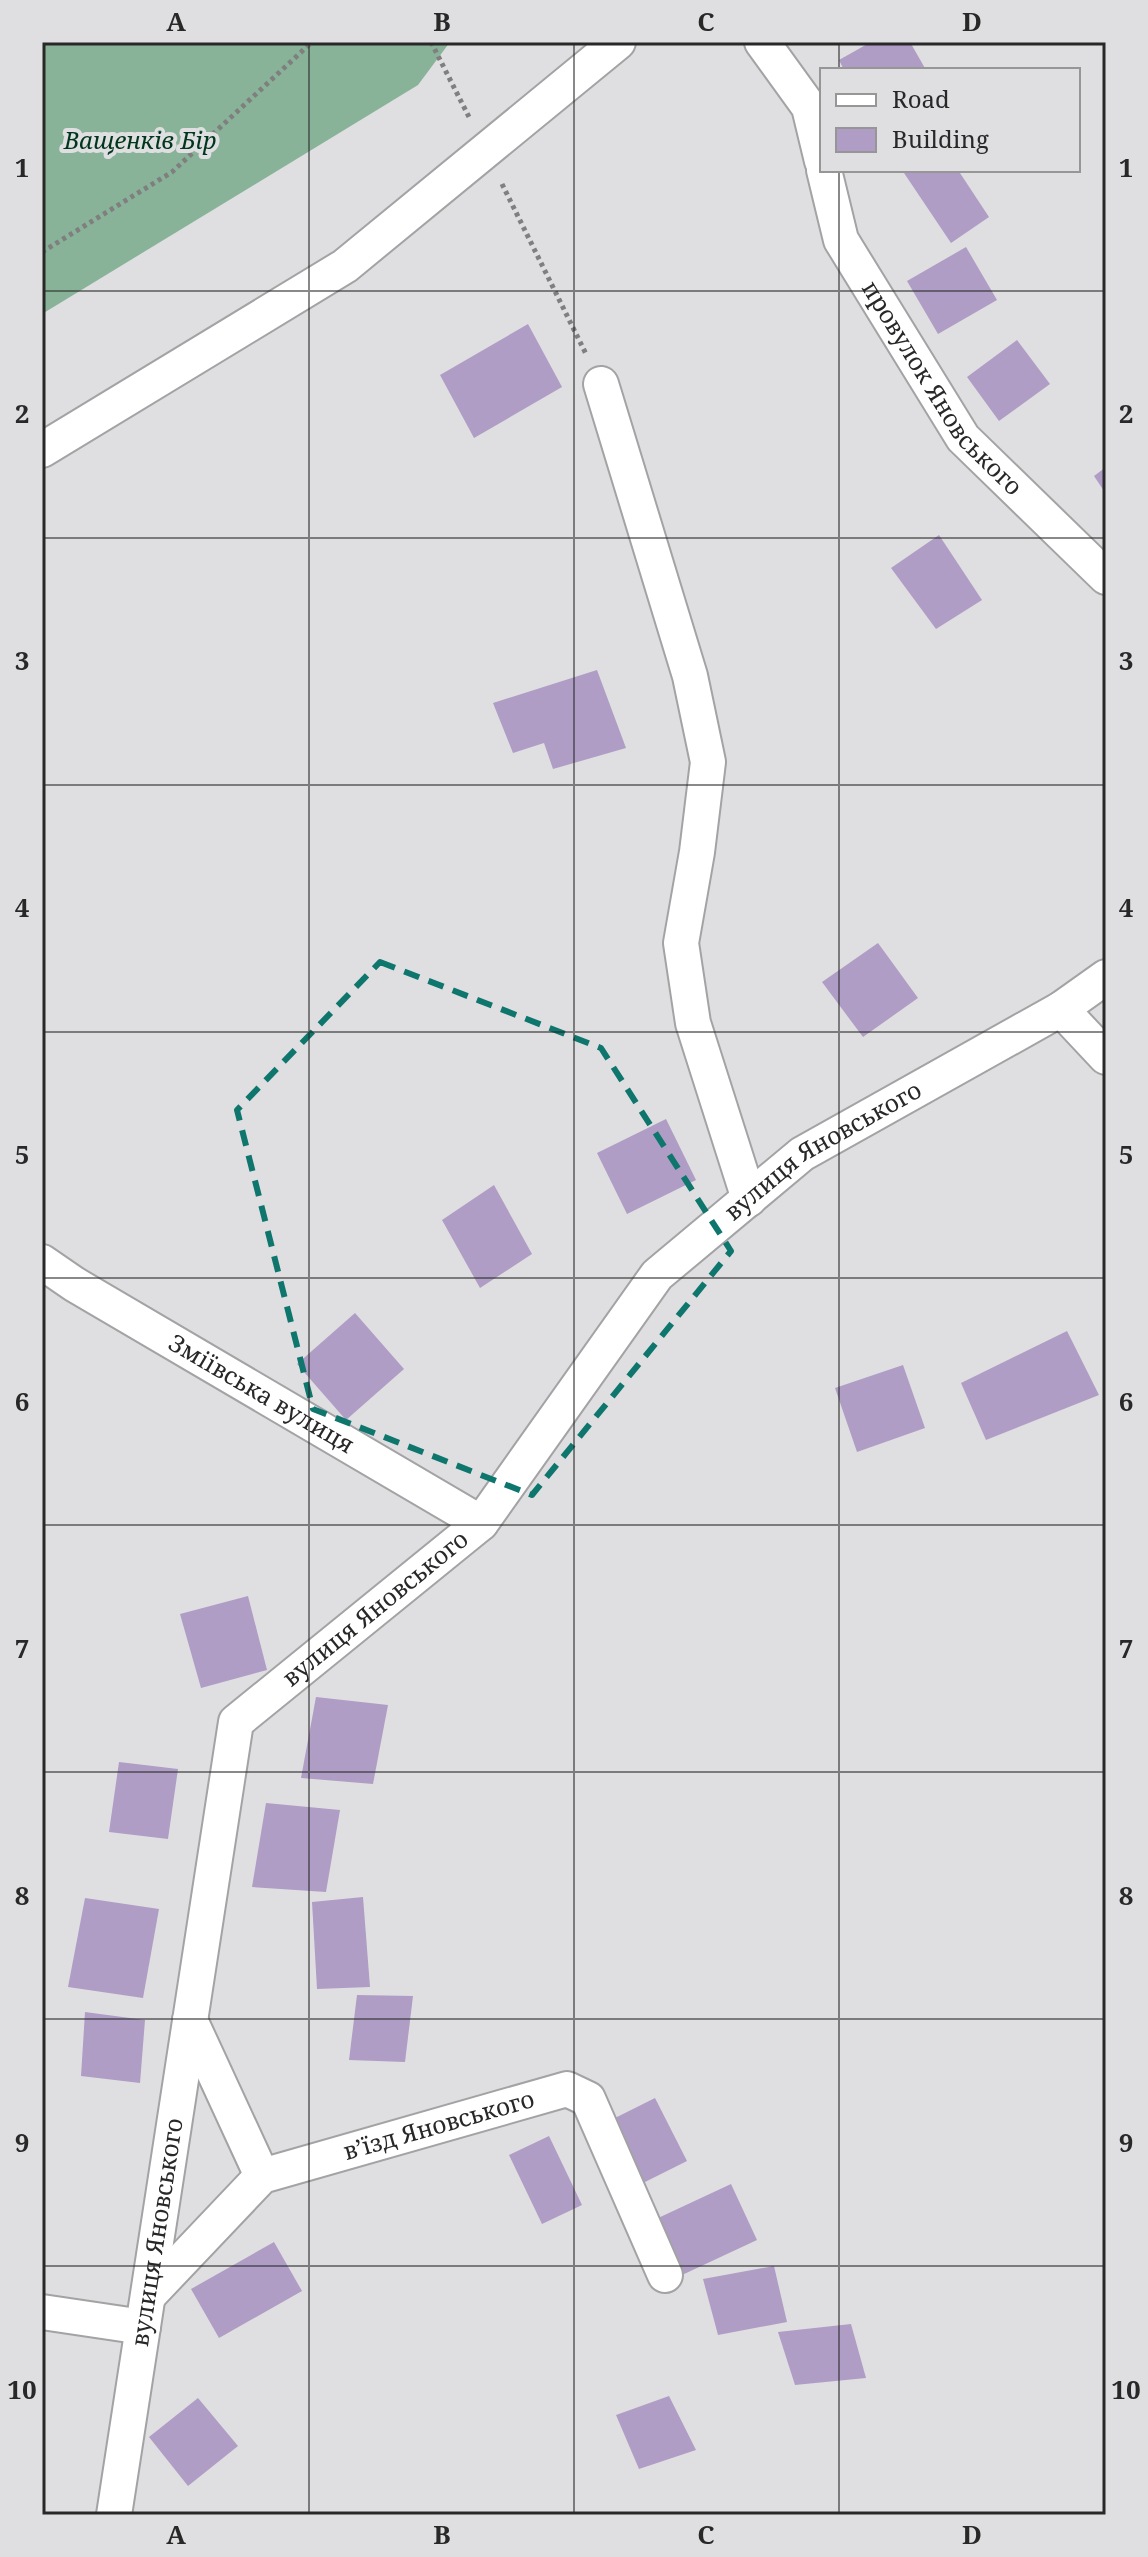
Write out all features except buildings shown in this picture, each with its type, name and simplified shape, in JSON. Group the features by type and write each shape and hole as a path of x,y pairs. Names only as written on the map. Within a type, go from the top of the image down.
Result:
{"street":[{"path":"42,450 345,266 618,42"},
{"path":"762,42 809,107 820,153"},
{"name":"провулок Яновського","path":"824,172 841,240 963,438 1106,577"},
{"path":"601,384 690,676 708,762 681,943 693,1023 749,1199"},
{"name":"вулиця Яновського","path":"114,2515 236,1722 481,1523 657,1275 802,1154 1061,1009 1106,977"},
{"path":"1061,1009 1106,1057"},
{"name":"Зміївська вулиця","path":"42,1262 74,1284 481,1523"},
{"path":"42,2312 146,2311 262,2176 190,2020"},
{"name":"в’їзд Яновського","path":"262,2176 567,2089 588,2099 665,2275"}],"path":[{"path":"42,252 172,172 312,42"},
{"path":"431,42 601,384"}],"highlighted area":[{"path":"380,962 601,1048 731,1251 532,1495 313,1409 237,1110"}],"green space":[{"name":"Ващенків Бір","path":"42,42 450,42 418,85 42,314"}]}
